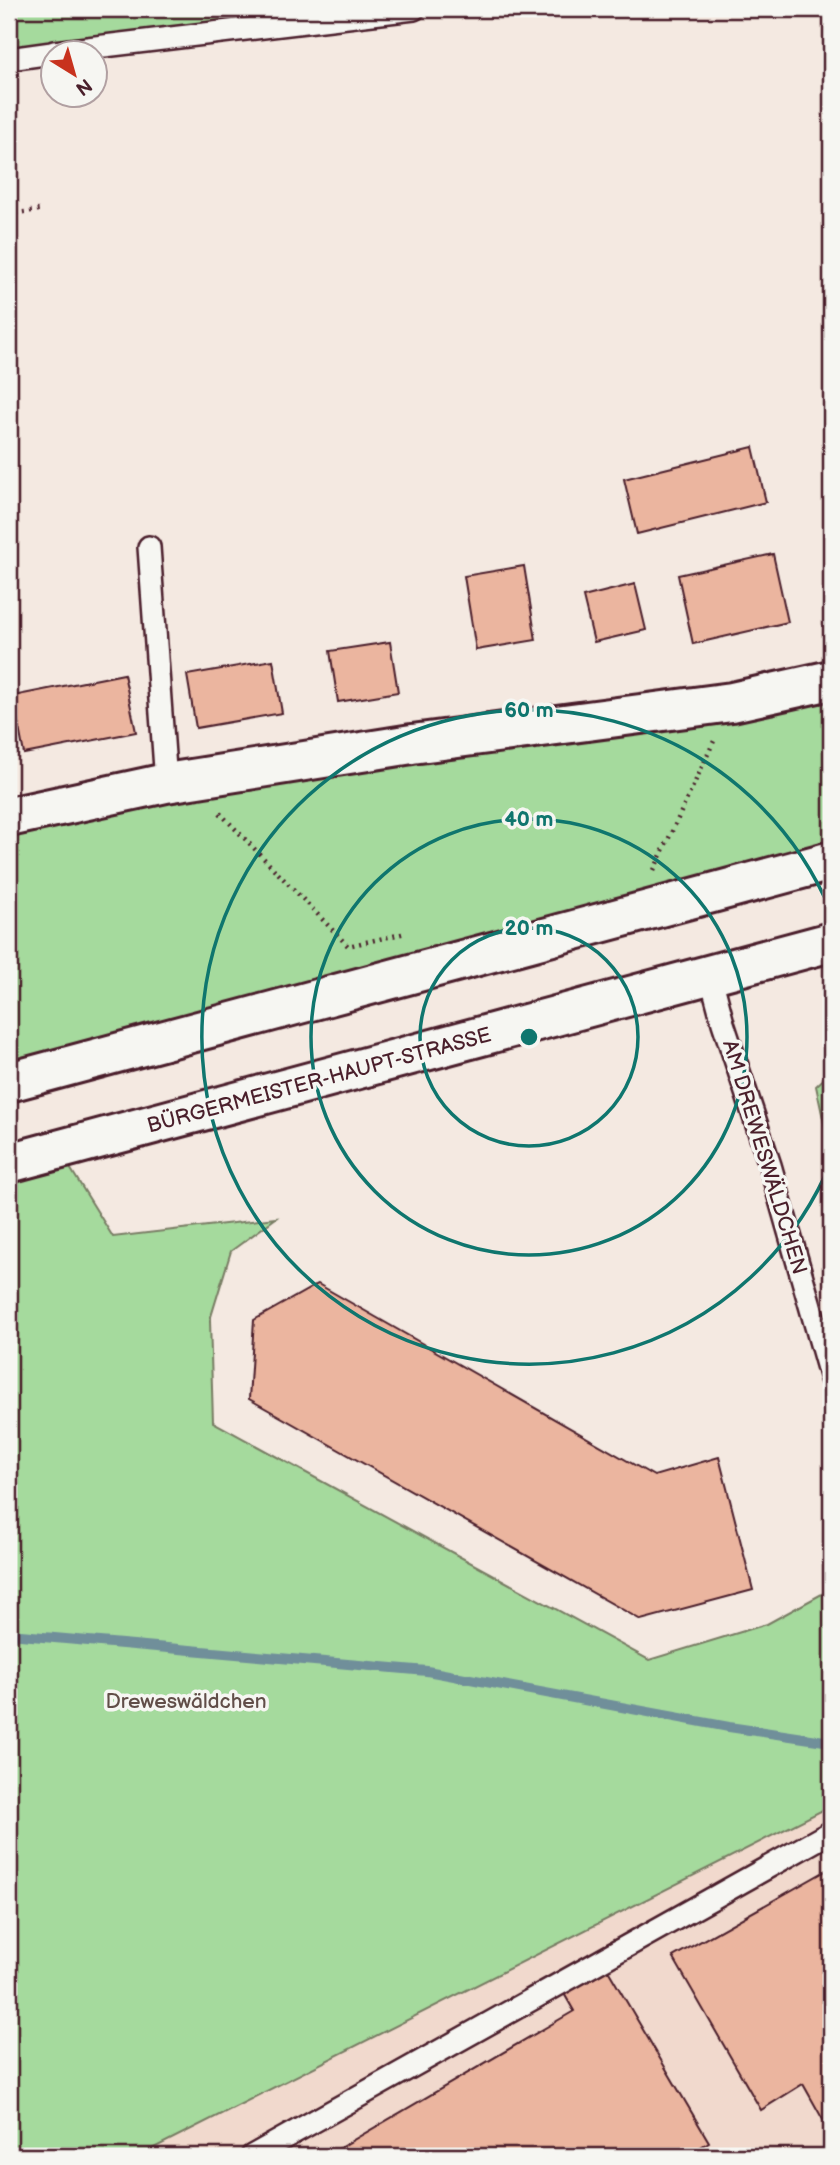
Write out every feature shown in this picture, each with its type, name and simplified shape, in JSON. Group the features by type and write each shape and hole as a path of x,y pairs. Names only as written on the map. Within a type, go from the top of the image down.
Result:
{"street":[{"path":"9,817 177,781 412,744 732,702 831,680"},
{"path":"9,1082 831,861"},
{"name":"BÜRGERMEISTER-HAUPT-STRASSE","path":"9,1163 831,942"}],"lane":[{"path":"108,46 414,9"},
{"path":"9,59 38,55"},
{"path":"149,547 177,781"},
{"name":"AM DREWESWÄLDCHEN","path":"710,974 723,1023 770,1165 831,1379"},
{"path":"252,2156 286,2148 831,1832"}],"path":[{"path":"9,214 39,210"},
{"path":"650,878 732,702"},
{"path":"177,781 348,946 416,931"},
{"path":"178,2156 198,2156"}],"shaded area":[{"path":"831,1806 831,2156 138,2156"}],"green space":[{"path":"9,9 342,9 101,38 38,38 38,46 9,49"},
{"path":"831,680 831,862 9,1082 9,817"},
{"path":"831,1072 831,1155 816,1086"},
{"name":"Dreweswäldchen","path":"59,1150 113,1237 276,1218 231,1251 210,1320 213,1422 649,1660 767,1624 831,1589 831,1806 138,2156 9,2156 9,1163"}],"building":[{"path":"753,447 766,502 637,534 624,479"},
{"path":"773,554 788,622 693,644 678,575"},
{"path":"524,566 536,640 476,650 464,576"},
{"path":"635,584 646,630 594,642 583,597"},
{"path":"390,642 398,692 338,702 330,651"},
{"path":"273,660 282,713 196,728 187,675"},
{"path":"124,674 136,732 24,754 13,696"},
{"path":"318,1284 654,1476 719,1457 753,1590 641,1620 249,1399 254,1320"},
{"path":"831,1868 831,2134 803,2084 761,2110 673,1957"},
{"path":"605,1965 709,2142 685,2156 326,2156 574,2011 562,1990"}],"waterway":[{"path":"9,1634 427,1671 729,1727 831,1742"}]}
